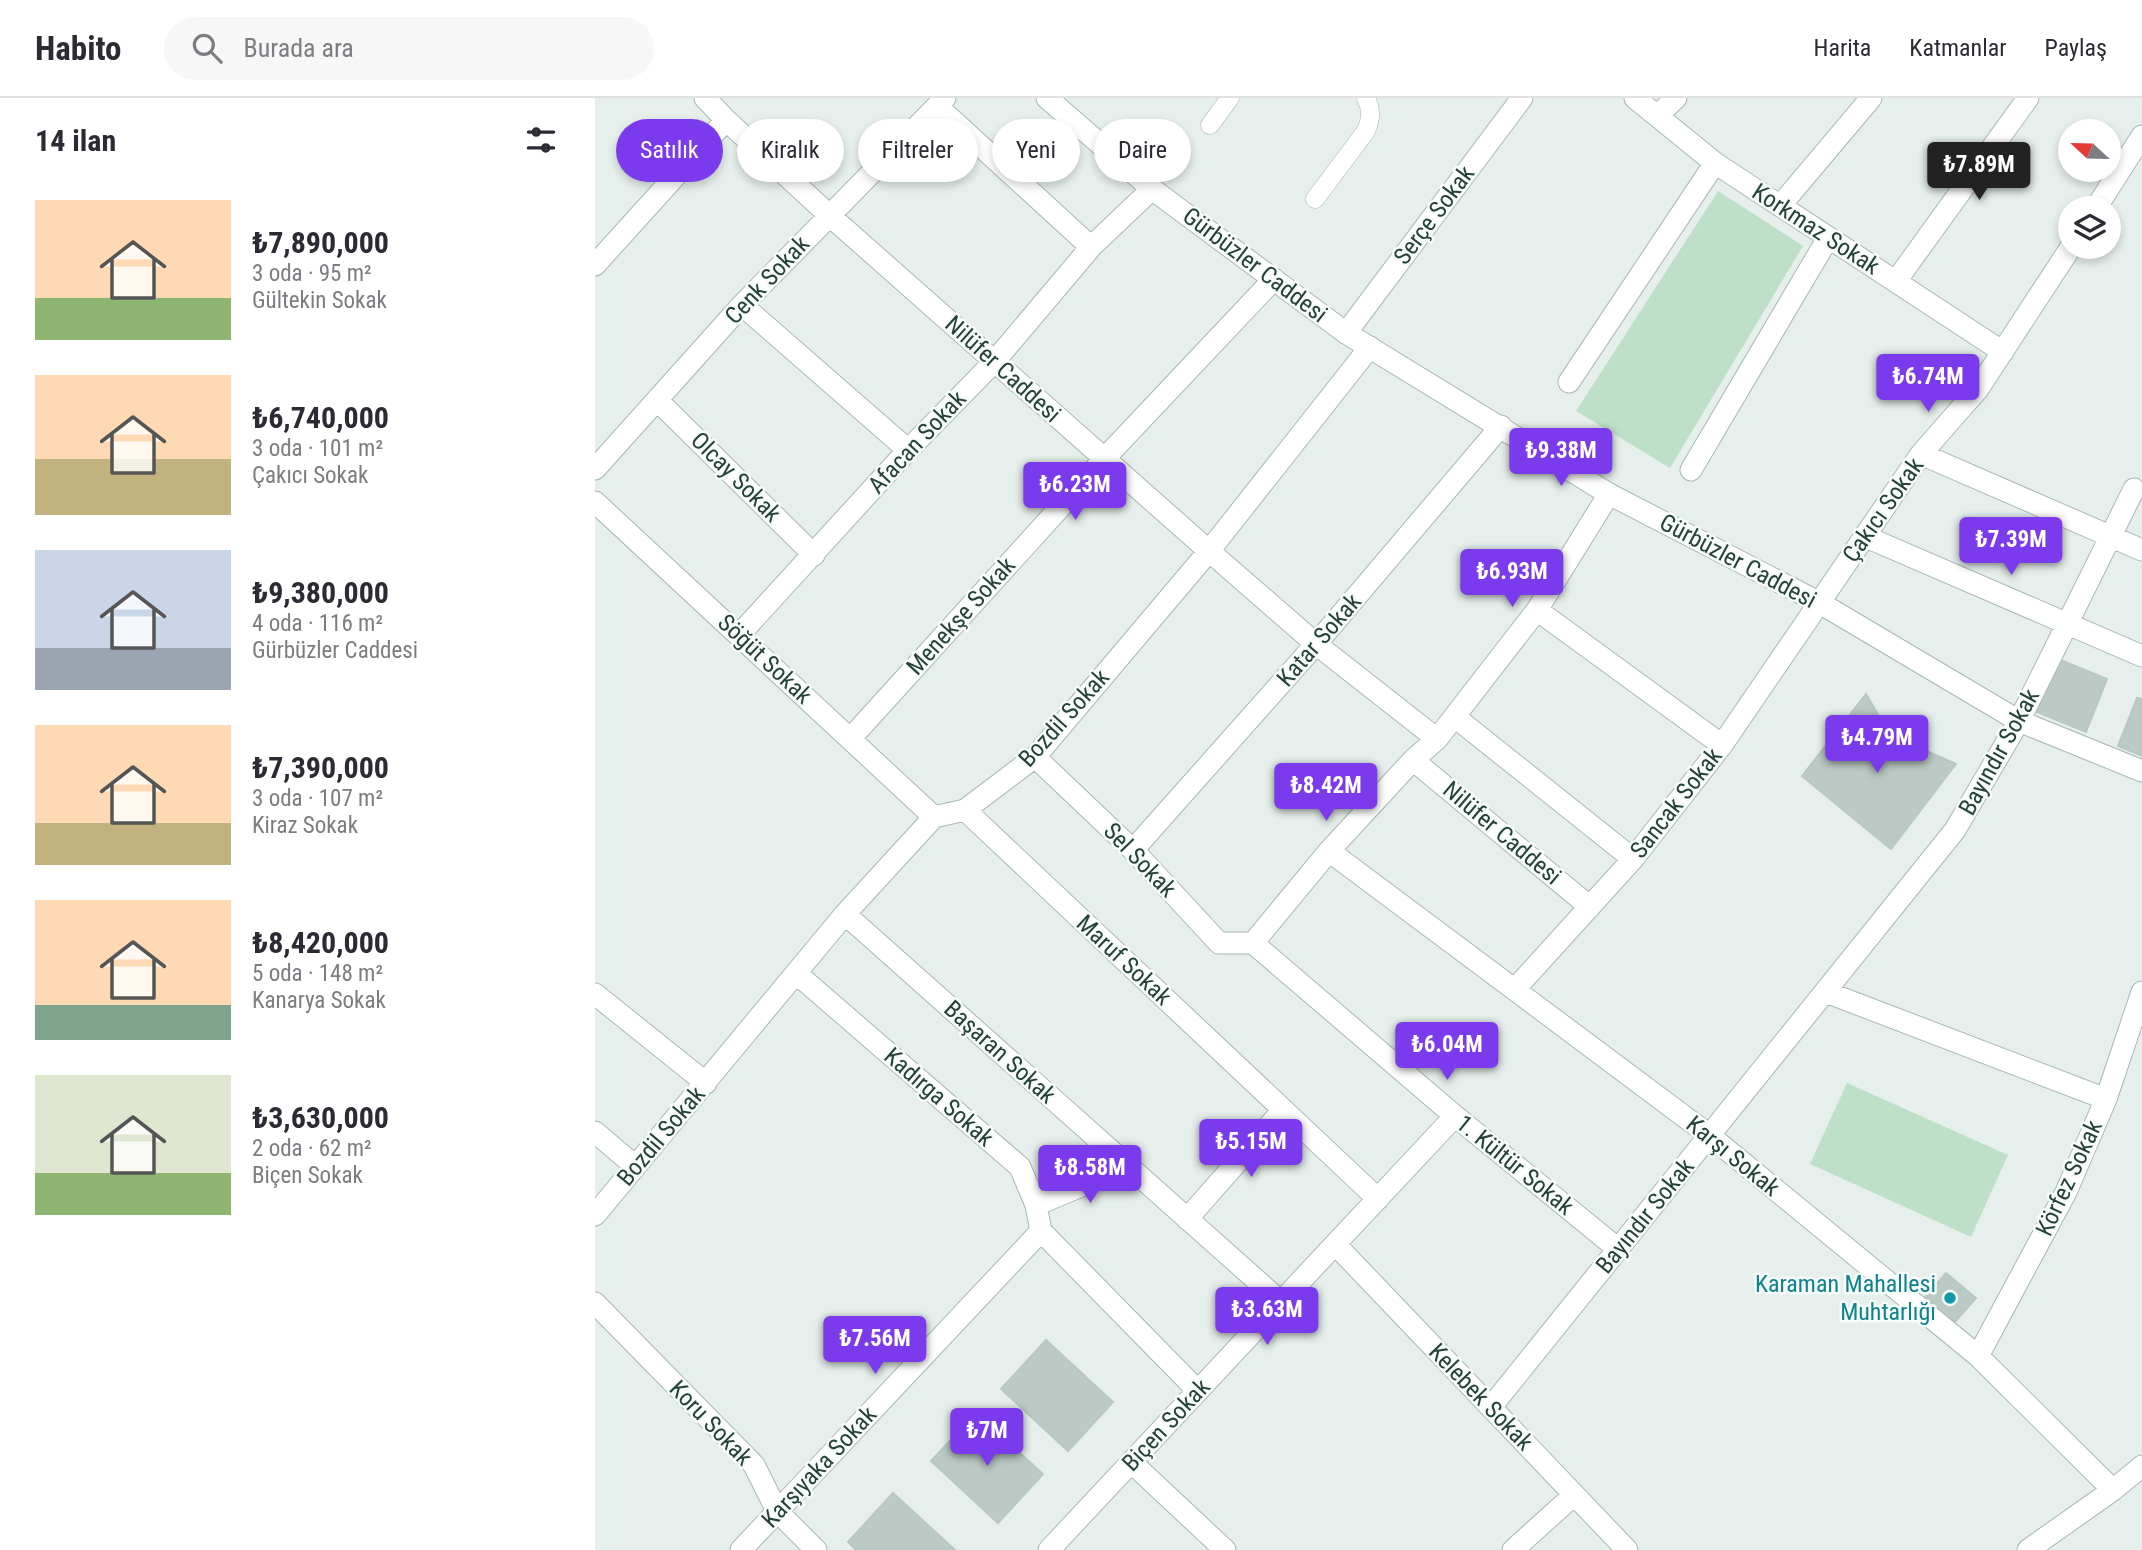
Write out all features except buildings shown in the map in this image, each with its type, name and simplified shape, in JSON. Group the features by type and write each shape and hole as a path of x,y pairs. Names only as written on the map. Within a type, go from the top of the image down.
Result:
{"street":[{"name":"Nilüfer Caddesi","path":"705,98 829,215 1209,551 1316,644 1437,739"},
{"name":"Gürbüzler Caddesi","path":"1047,98 1152,189 1346,333 1609,494 1820,603 2019,721 2142,771"},
{"name":"Serçe Sokak","path":"1346,333 1521,98"},
{"name":"Korkmaz Sokak","path":"1635,98 1715,163 2003,352"},
{"path":"1657,116 1676,98"},
{"path":"1780,206 1871,98"},
{"path":"1896,281 2028,98"},
{"path":"941,102 1091,247"},
{"name":"Cenk Sokak","path":"595,470 742,305 941,102"},
{"path":"595,265 726,120"},
{"path":"2104,196 2142,136"},
{"path":"1569,382 1715,163"},
{"name":"Afacan Sokak","path":"739,635 908,450 994,362 1091,247 1152,189"},
{"path":"1691,470 1829,238"},
{"name":"Çakıcı Sokak","path":"1820,603 1921,454 1978,389 2063,259"},
{"name":"Menekşe Sokak","path":"850,739 1104,459 1274,279"},
{"path":"742,305 908,450"},
{"name":"Bozdil Sokak","path":"595,1215 845,914 934,817 965,810 1035,757 1209,551 1370,347"},
{"name":"Olcay Sokak","path":"657,400 814,555"},
{"name":"Katar Sokak","path":"1132,850 1316,644 1501,426"},
{"path":"1921,454 2142,550"},
{"name":"Bayındır Sokak","path":"1491,1408 1955,830 2019,721 2134,489"},
{"path":"1253,943 1329,851 1455,717 1537,610 1609,494"},
{"name":"Söğüt Sokak","path":"599,515 739,635 934,817"},
{"path":"1864,536 2142,656"},
{"name":"Sancak Sokak","path":"1515,989 1633,859 1722,745 1820,603"},
{"path":"1537,610 1722,745"},
{"path":"1455,717 1633,859"},
{"name":"Sel Sokak","path":"1035,757 1132,850 1219,943 1253,943"},
{"name":"Nilüfer Caddesi","path":"1413,760 1590,907"},
{"name":"Maruf Sokak","path":"965,810 1378,1199"},
{"name":"Karşı Sokak","path":"1329,851 1709,1135 1978,1356 2113,1490"},
{"name":"Başaran Sokak","path":"845,914 1281,1302"},
{"name":"1. Kültür Sokak","path":"1253,943 1455,1116 1618,1249"},
{"name":"Kadırga Sokak","path":"797,974 1020,1167 1036,1205 1041,1231"},
{"path":"1826,992 2106,1099"},
{"name":"Körfez Sokak","path":"1978,1356 2066,1192 2106,1099 2142,992"},
{"path":"595,994 706,1083"},
{"path":"1187,1219 1283,1110"},
{"name":"Biçen Sokak","path":"1049,1550 1455,1116"},
{"path":"595,1132 635,1166"},
{"path":"1036,1205 1129,1166"},
{"path":"1041,1231 1198,1391"},
{"name":"Karşıyaka Sokak","path":"741,1550 1041,1231"},
{"name":"Kelebek Sokak","path":"1335,1244 1627,1550"},
{"name":"Koru Sokak","path":"595,1303 754,1465 777,1511 816,1550"},
{"path":"1131,1462 1226,1550"},
{"path":"2028,1550 2113,1490 2142,1466"},
{"path":"1513,1550 1574,1495"}],"lane":[{"path":"1210,125 1230,98"},
{"path":"1315,199 1366,131 1371,120 1366,98"}],"green space":[{"path":"1718,191 1803,246 1670,468 1576,411"},
{"path":"1847,1083 2008,1155 1971,1237 1810,1164"}],"place":[{"name":"Karaman Mahallesi Muhtarlığı","path":"1950,1298"}]}
